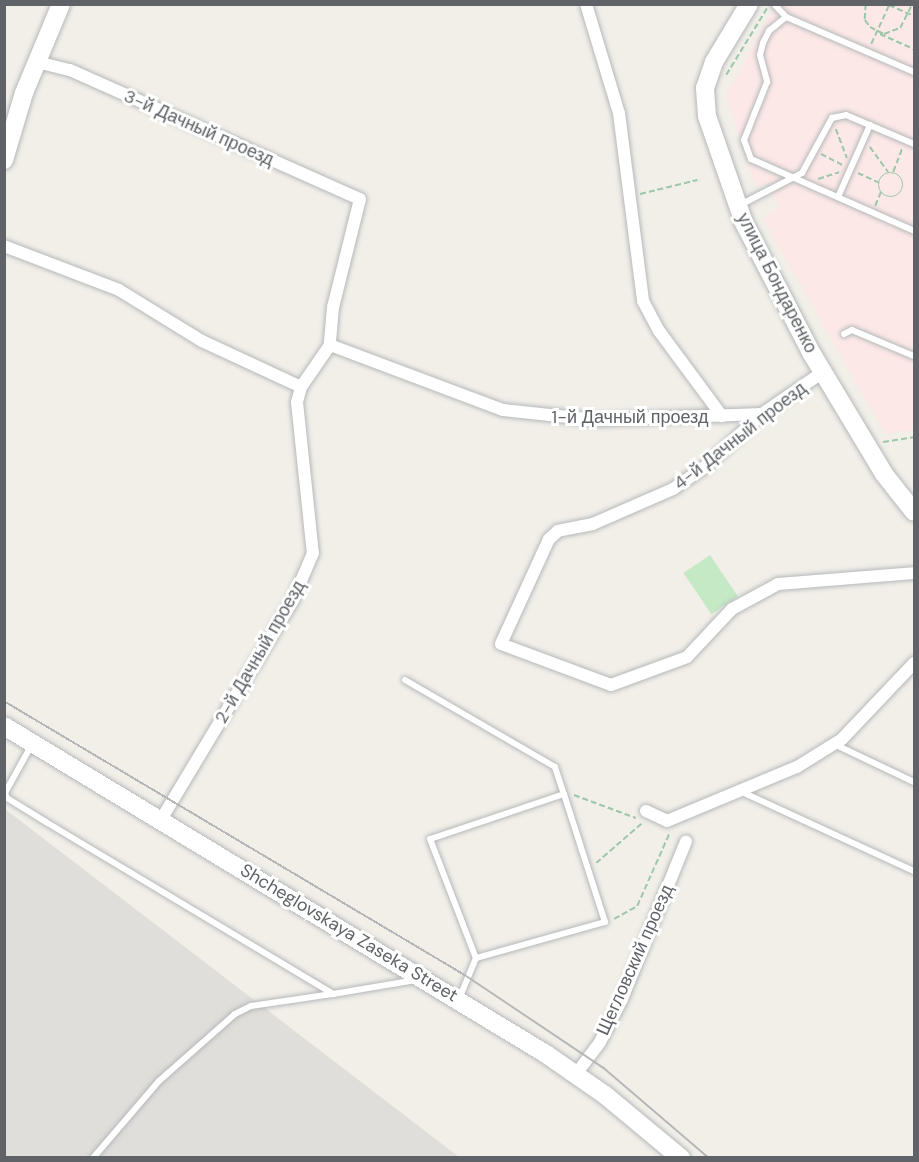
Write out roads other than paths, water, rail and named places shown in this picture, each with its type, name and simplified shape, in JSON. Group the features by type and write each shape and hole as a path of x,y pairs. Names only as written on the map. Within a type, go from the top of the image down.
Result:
{"street":[{"path":"4,160 37,62 61,4"},
{"name":"4-й Дачный проезд","path":"586,4 619,112 628,202 643,301 659,331 722,416"},
{"name":"улица Бондаренко","path":"749,4 714,62 705,88 708,116 738,206 823,372 867,445 915,512"},
{"name":"3-й Дачный проезд","path":"37,62 70,70 360,199 333,307 330,345"},
{"path":"4,246 119,290 202,341 301,387"},
{"name":"2-й Дачный проезд","path":"162,818 293,600 313,553 297,402 301,387 330,345"},
{"name":"1-й Дачный проезд","path":"330,345 503,410 596,420 762,414"},
{"name":"4-й Дачный проезд","path":"823,372 762,414 706,466 673,489 593,524 558,531 549,539 501,644 611,685 687,657 732,609 778,584 913,574"},
{"path":"646,811 667,821 797,767 834,744 915,663"},
{"name":"Shcheglovskaya Zaseka Street","path":"4,726 162,818 576,1074 681,1158"},
{"name":"Щегловский проезд","path":"576,1074 600,1042 621,999 686,841"}],"lane":[{"path":"774,4 786,17 915,72"},
{"path":"786,17 770,30 760,55 767,82 744,140 751,159 915,231"},
{"path":"738,206 795,178 832,118 846,115 915,144"},
{"path":"838,197 870,124"},
{"path":"844,334 852,330 915,356"},
{"path":"405,680 555,767 605,922 476,958"},
{"path":"33,742 7,784 7,798 333,994"},
{"path":"834,744 915,782"},
{"path":"742,791 915,871"},
{"path":"459,1000 476,958 430,839 564,794"},
{"path":"93,1158 159,1081 235,1014 251,1006 424,978"}],"tram line":[{"path":"4,701 465,975 604,1068 709,1158"}]}
